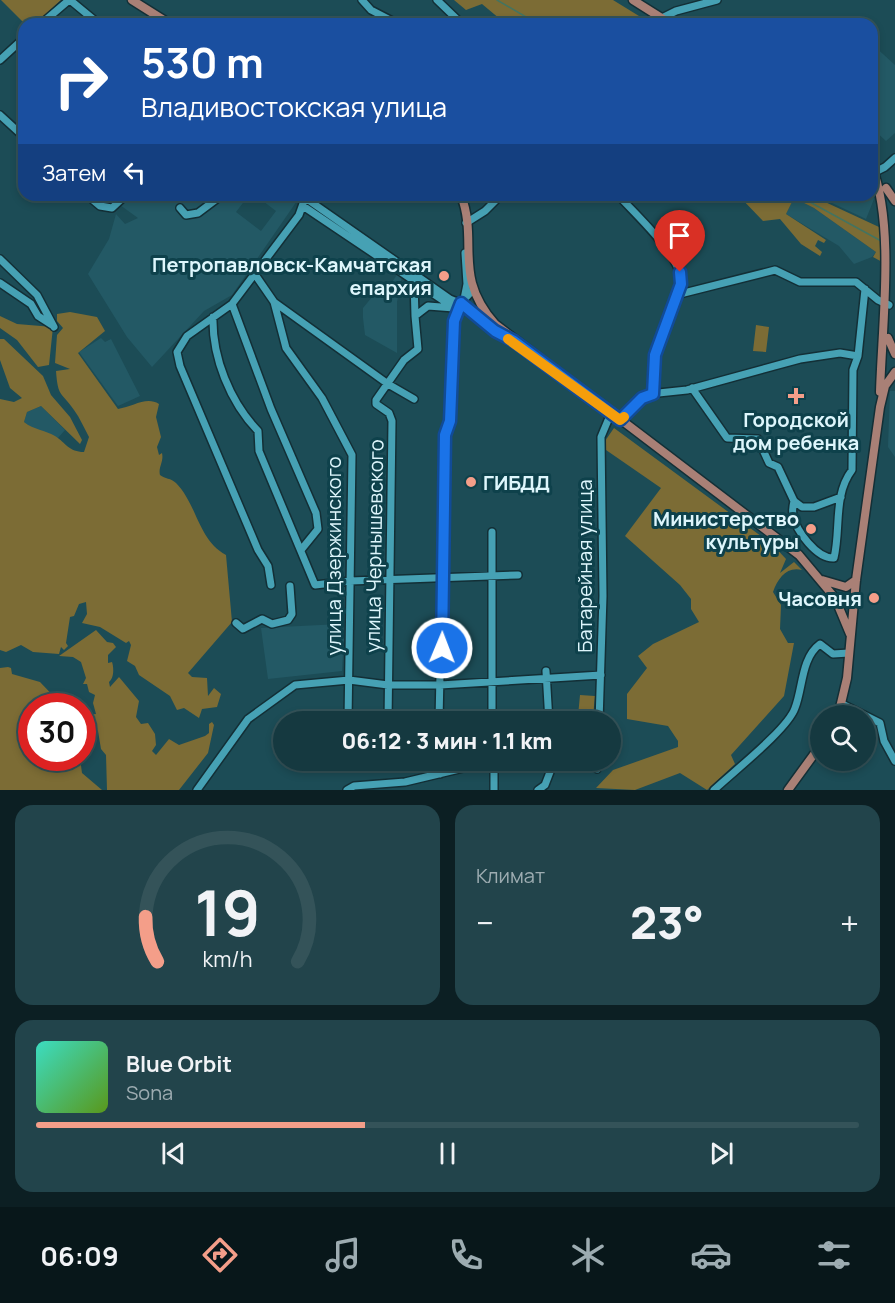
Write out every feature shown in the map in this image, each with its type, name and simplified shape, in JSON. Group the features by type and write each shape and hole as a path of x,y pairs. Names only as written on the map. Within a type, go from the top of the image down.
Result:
{"main road":[{"path":"132,0 160,18"},
{"path":"633,0 663,18"},
{"path":"878,176 895,201"},
{"path":"842,704 861,535 880,407 891,282 893,229 882,182"},
{"path":"462,201 466,223 466,248 473,290 487,315 514,341 778,537 822,580 839,606 850,634"},
{"path":"891,282 895,269"},
{"path":"886,331 895,356"},
{"path":"884,350 895,356"},
{"path":"880,407 888,379 895,372"},
{"path":"822,580 846,587 856,580"},
{"path":"839,606 845,611 853,606"},
{"path":"788,790 810,760"}],"street":[{"path":"48,18 69,0 92,18"},
{"path":"362,0 371,10 386,18"},
{"path":"437,0 456,18"},
{"path":"663,18 676,11 717,0"},
{"path":"0,60 18,44"},
{"path":"0,115 18,132"},
{"path":"878,166 895,158"},
{"path":"94,201 100,206 112,208 120,201"},
{"path":"180,208 186,215 198,213 214,201"},
{"path":"271,585 268,566 262,558 177,359 178,347 182,341 213,316 232,304 303,206 304,201"},
{"path":"311,201 450,299 462,301 495,331 514,341"},
{"path":"466,223 495,201"},
{"path":"623,201 661,243 680,272 681,284 655,355 653,394"},
{"path":"303,206 454,308"},
{"path":"439,711 445,435 450,421 454,321 462,301 466,248"},
{"path":"0,259 37,295 54,327 38,316 31,304 0,284"},
{"path":"676,295 775,270 800,282 856,282 878,300 889,305"},
{"name":"улица Дзержинского","path":"254,273 274,302 286,348 322,398 352,455 348,711"},
{"path":"388,384 404,360 418,349 414,281"},
{"path":"794,501 793,515 803,536 817,551 833,559 841,497 845,479 852,470 853,369 858,356 865,289"},
{"path":"415,316 428,306 454,308 473,290"},
{"path":"274,302 388,384 414,399"},
{"path":"232,304 271,409 316,513 318,529 301,550"},
{"path":"213,316 214,350 244,417 258,431 260,451 315,585 350,581 518,575"},
{"path":"620,420 642,398 653,394 692,388 800,359 840,353 858,356"},
{"name":"улица Чернышевского","path":"388,384 376,404 392,416 388,711"},
{"path":"692,388 727,438 758,439 769,463 778,467 794,501 802,507 841,497"},
{"name":"Батарейная улица","path":"599,711 603,596 601,447 604,426 611,413"},
{"path":"492,532 492,711"},
{"path":"236,623 243,629 262,619 271,624 288,620 292,614 290,586"},
{"path":"714,790 787,721 795,710 805,668 814,648 820,644 833,654 849,652"},
{"path":"546,671 548,711"},
{"path":"197,789 246,722 276,697 298,684 349,680 388,685 440,686 601,675"},
{"path":"842,704 880,723 884,741 895,761"},
{"path":"347,790 354,786 405,782 453,771"},
{"path":"496,771 497,788"},
{"path":"538,790 545,785 550,772"}],"shaded area":[{"path":"1,0 61,0 42,18 19,18"},
{"path":"454,0 613,0 642,18 499,18 482,4 466,10"},
{"path":"878,49 895,65 895,133 886,141 878,134"},
{"path":"123,201 244,201 236,212 261,231 276,211 263,201 297,201 232,295 204,311 152,367 127,337 88,274 109,239 116,214 125,224 138,218 120,205"},
{"path":"744,201 792,201 786,214 826,240 824,243 818,240 815,246 822,252 820,256 801,244 780,219 763,221"},
{"path":"792,201 800,201 814,208 876,252 872,257 854,264 839,246 786,214"},
{"path":"800,201 823,201 879,227 886,235 884,263 873,257 876,252 814,208"},
{"path":"828,201 873,201 866,219"},
{"path":"398,273 402,276 397,302 397,353 365,335 363,308 377,291 387,290"},
{"path":"70,312 97,317 105,331 78,353 118,409 149,401 159,404 156,417 161,437 157,447 159,455 162,453 160,475 174,481 189,501 209,540 226,555 232,622 188,673 192,677 207,678 208,696 214,688 221,694 217,707 202,709 199,718 184,708 177,710 170,696 139,675 135,666 127,661 131,645 129,641 126,643 100,627 82,623 87,614 86,602 79,604 74,616 70,617 66,643 68,646 64,650 61,647 59,654 33,652 21,645 6,652 0,650 0,399 14,402 22,398 10,388 0,360 0,339 4,339 43,376 51,395 70,417 82,440 80,444 41,406 27,412 24,422 55,436 71,449 84,452 89,437 58,386 56,371 70,369 55,363 57,335 63,328 57,321 57,314"},
{"path":"0,316 17,324 53,327 49,365 38,367 17,340 0,328"},
{"path":"756,325 769,327 766,352 753,351"},
{"path":"101,338 105,342 111,339 140,396 118,406 79,352"},
{"path":"890,391 895,391 895,457 888,447"},
{"path":"41,406 65,430 58,438 33,429 24,422 27,412"},
{"path":"614,428 772,544 786,559 780,573 794,562 802,570 792,570 784,574 773,592 781,605 780,629 788,643 794,643 784,696 731,755 735,764 707,790 680,773 635,790 596,788 612,771 621,771 621,767 678,747 678,741 668,726 627,719 627,694 647,668 638,656 653,644 699,622 691,609 691,599 680,585 625,536 661,488 606,450 605,441"},
{"path":"340,624 341,631 344,633 342,671 268,679 261,628"},
{"path":"96,630 107,642 113,643 116,647 108,655 108,663 112,662 113,667 110,687 119,677 139,701 136,717 141,724 148,723 155,734 156,745 152,751 156,755 169,739 179,745 205,736 209,733 209,724 212,722 214,725 208,753 179,790 107,790 106,755 101,749 96,729 96,693 89,692 87,684 83,684 86,678 81,662 73,657 59,656"},
{"path":"0,668 11,668 12,674 40,682 51,693 18,693 18,771 82,771 102,790 0,790"},
{"path":"580,695 595,696 594,711 578,711"}],"waterway":[{"path":"497,0 528,18"},
{"path":"808,201 883,242"}],"slow traffic":[{"path":"508,339 514,341 620,420 624,417"}],"place":[{"name":"Петропавловск-Камчатская епархия","path":"444,276"},
{"name":"Городской дом ребенка","path":"796,396"},
{"name":"ГИБДД","path":"471,482"},
{"name":"Министерство культуры","path":"811,529"},
{"name":"Часовня","path":"874,598"}],"route":[{"path":"442,648 445,435 450,421 454,321 461,303 495,331 514,341 620,420 642,398 653,394 655,355 681,284 680,272"}]}
